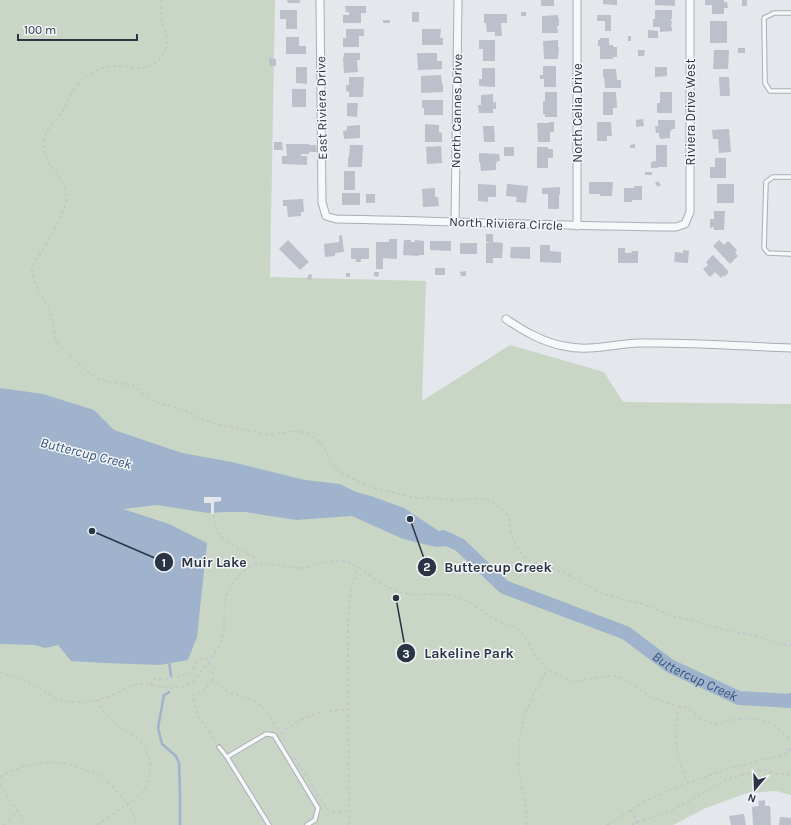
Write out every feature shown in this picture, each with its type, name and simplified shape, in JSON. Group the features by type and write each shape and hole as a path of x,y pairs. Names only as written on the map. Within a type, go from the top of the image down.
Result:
{"street":[{"name":"East Riviera Drive","path":"320,0 322,202 326,216"},
{"name":"North Cannes Drive","path":"455,222 458,0"},
{"name":"North Celia Drive","path":"577,0 577,226"},
{"name":"Riviera Drive West","path":"685,224 690,212 690,0"},
{"name":"North Riviera Circle","path":"326,216 336,219 577,226 676,227 685,224"},
{"path":"506,319 520,329 541,340 564,346 585,349 638,343 791,348"}],"lane":[{"path":"791,13 774,13 764,18 764,83 770,91 791,91"},
{"path":"791,177 773,177 766,182 764,248 768,253 791,254"},
{"path":"227,757 266,734 274,735 318,808 315,820 307,825"},
{"path":"219,747 227,757 269,825"}],"path":[{"path":"162,0 161,15 167,42 166,49 162,56 145,68 120,66 105,68 98,70 82,79 76,86 60,115 50,125 46,135 44,152 48,163 62,181 66,199 62,216 35,261 32,270 37,288 47,306 52,320 53,333 59,345 90,374 109,382 132,385 160,404 180,408 205,420 240,430 268,435 294,431 308,434 321,443 333,465 340,472 371,487 415,498 434,498 457,501 484,499 491,501 504,510 509,520 513,541 523,556 528,560 562,572 600,593 643,604 675,617 703,623 728,631 752,635 781,644 790,645 791,641"},
{"path":"213,515 218,532 225,540 255,558 257,564"},
{"path":"0,672 12,675 28,682 52,697 66,701 83,702 98,700 132,685 140,684 165,688 178,688 192,682 216,651 224,628 225,602 228,592 238,575 251,566 257,564 276,564 293,568 307,568 320,563 337,560 350,563 358,567 391,589 410,594 453,595 474,604 483,613 518,629 547,670 556,672 566,679 577,680 614,676 621,678 653,698 690,709 697,716 713,724 753,719 761,720 770,722 791,739"},
{"path":"349,825 348,622 350,594 358,567"},
{"path":"152,685 152,681 154,679 164,680 188,673 202,658 209,661 214,668 212,679 203,691 192,695 202,724 219,747"},
{"path":"526,825 527,812 518,766 521,734 528,704 547,670"},
{"path":"212,679 230,694 244,697 256,702 265,710 281,734 306,717 331,711 349,709"},
{"path":"97,825 137,798 145,788 150,776 150,762 146,750 140,741 113,722 101,709 98,700"},
{"path":"679,706 675,729 677,752 681,769 687,783"},
{"path":"607,825 647,800 687,783 734,767 785,754 791,749"},
{"path":"292,753 327,809 332,812 350,811"},
{"path":"0,777 24,766 34,764 53,762 77,766 104,779 117,791 133,814 137,825"},
{"path":"632,825 676,808 728,779 759,770 766,770 776,774 791,775"},
{"path":"0,784 28,825"},
{"path":"631,810 638,825"},
{"path":"4,825 18,811"}],"green space":[{"path":"0,0 275,0 270,277 426,281 422,401 510,345 604,372 623,402 791,404 791,795 776,791 747,793 706,808 673,825 0,825"}],"water":[{"path":"0,388 43,394 94,410 114,430 182,453 232,462 305,480 340,484 356,492 404,508 460,545 436,547 403,539 352,516 296,520 245,512 208,513 157,505 123,509 169,524 207,543 197,637 188,660 160,665 71,661 58,645 45,648 35,645 0,644"}],"pier":[{"path":"204,497 221,497 221,501 214,502 214,514 211,514 211,503 204,503"}],"building":[{"path":"287,0 300,0 300,3 288,3"},
{"path":"541,0 554,0 554,6 541,6"},
{"path":"603,0 617,0 617,5 603,4"},
{"path":"655,0 675,0 675,6 655,5"},
{"path":"705,0 724,0 724,2 727,2 728,8 724,8 724,14 712,14 712,5 705,5"},
{"path":"742,0 747,0 747,6 742,6"},
{"path":"345,6 366,6 366,13 361,13 361,23 343,23 343,15 349,15 349,12 346,12"},
{"path":"280,10 297,10 297,29 286,29 286,19 280,19"},
{"path":"655,10 672,10 672,31 660,32 660,27 653,27"},
{"path":"412,12 419,12 419,22 412,22"},
{"path":"521,12 526,12 526,16 521,16"},
{"path":"484,14 507,14 507,23 501,23 502,36 495,36 495,32 487,32 486,23 484,23"},
{"path":"558,15 558,33 542,33 542,16"},
{"path":"597,15 611,15 611,31 605,31 605,21 597,21"},
{"path":"383,20 390,20 390,23 383,23"},
{"path":"710,21 727,21 727,43 710,43"},
{"path":"346,29 364,29 364,36 359,36 359,47 343,47 343,38 346,38"},
{"path":"422,29 441,29 440,38 443,38 443,45 422,45"},
{"path":"648,30 658,31 658,38 648,38"},
{"path":"628,36 631,36 631,41 628,41"},
{"path":"286,37 299,37 299,46 306,46 306,54 286,54"},
{"path":"600,38 609,38 609,45 617,47 617,57 613,57 613,59 600,59 600,46 598,46 598,40 600,40"},
{"path":"479,40 495,40 495,61 483,61 483,49 479,49"},
{"path":"558,40 558,59 544,59 543,41"},
{"path":"738,48 745,48 745,53 738,53"},
{"path":"638,50 645,50 644,56 638,56"},
{"path":"714,50 729,50 728,69 713,69"},
{"path":"344,53 360,53 360,60 357,60 358,72 344,73"},
{"path":"417,53 437,53 437,61 442,61 442,69 418,70"},
{"path":"269,58 276,59 276,66 269,66"},
{"path":"543,66 556,66 556,87 544,87 544,79 540,79 540,75 543,75"},
{"path":"296,67 307,67 307,84 296,83"},
{"path":"655,67 667,67 667,76 655,77"},
{"path":"482,68 495,68 495,87 479,86 479,79 482,79"},
{"path":"603,69 616,69 617,80 621,80 621,88 605,88"},
{"path":"441,75 443,92 421,93 421,76"},
{"path":"349,77 364,77 363,97 349,97 349,92 346,91 346,85 349,85"},
{"path":"719,77 729,77 730,96 720,96"},
{"path":"292,89 306,89 306,107 292,107"},
{"path":"545,92 557,92 557,117 545,117 545,114 543,114"},
{"path":"603,92 616,92 617,108 613,108 613,115 603,115"},
{"path":"660,92 672,92 672,113 657,113 657,103 660,103"},
{"path":"493,94 493,103 496,102 496,109 493,109 493,113 479,113 478,105 481,105 481,95"},
{"path":"422,100 443,100 443,115 424,115"},
{"path":"347,103 358,103 357,117 347,116"},
{"path":"643,119 644,126 636,127 636,120"},
{"path":"658,120 675,120 675,129 671,129 672,131 670,131 670,138 660,139 659,133 656,133 655,126 658,126"},
{"path":"554,122 554,132 550,132 550,142 538,142 537,123"},
{"path":"597,122 611,122 612,136 607,136 607,141 597,141"},
{"path":"425,124 439,125 439,132 442,133 442,142 425,142"},
{"path":"360,125 360,138 344,139 343,131 347,130 347,126"},
{"path":"483,126 494,126 495,142 484,142"},
{"path":"729,129 731,152 719,153 718,139 713,139 712,130"},
{"path":"274,142 282,142 283,150 274,150"},
{"path":"286,144 316,145 317,152 301,154 301,156 307,156 307,165 282,164 282,156 287,156"},
{"path":"635,144 635,148 630,148 630,145"},
{"path":"350,145 363,145 362,167 348,167"},
{"path":"656,145 667,145 667,167 651,168 651,162 656,161"},
{"path":"441,146 442,163 427,164 426,147"},
{"path":"504,147 514,147 514,156 504,156"},
{"path":"537,147 548,147 548,149 553,149 553,158 548,158 548,168 537,168"},
{"path":"479,153 499,154 500,161 497,161 496,163 496,170 481,171"},
{"path":"715,158 726,158 726,178 710,178 710,167 715,167"},
{"path":"344,171 355,171 355,190 344,190"},
{"path":"645,172 652,172 652,175 645,175"},
{"path":"658,181 661,185 658,187 655,183"},
{"path":"589,182 613,182 612,196 589,194"},
{"path":"478,184 496,185 496,197 488,197 488,202 478,201"},
{"path":"507,184 528,186 526,203 516,202 517,197 506,196"},
{"path":"717,184 734,184 734,203 717,203"},
{"path":"634,186 642,186 642,200 624,202 624,188 634,188"},
{"path":"560,187 559,209 548,209 548,194 542,194 542,188"},
{"path":"435,188 435,197 438,197 439,206 423,207 422,189"},
{"path":"342,193 360,193 360,205 342,205"},
{"path":"366,194 375,194 375,203 366,203"},
{"path":"303,199 304,212 301,212 301,216 288,217 287,206 283,206 283,200"},
{"path":"714,211 725,211 724,230 714,230 714,227 710,228 710,219 714,219"},
{"path":"486,234 493,234 493,242 486,242"},
{"path":"342,235 344,252 335,253 335,256 325,257 324,244 339,242 339,236"},
{"path":"389,239 397,239 397,259 383,258 383,269 376,269 376,242 389,242"},
{"path":"288,240 309,262 300,270 279,249"},
{"path":"404,240 411,240 411,242 415,242 415,240 424,241 424,255 403,255"},
{"path":"719,240 724,245 728,241 737,250 735,252 738,256 730,264 713,246"},
{"path":"430,241 451,241 451,251 430,250"},
{"path":"460,243 477,243 477,254 460,254"},
{"path":"486,243 503,243 502,258 493,258 493,263 486,263"},
{"path":"540,245 550,245 550,251 561,252 561,263 540,262"},
{"path":"511,247 530,247 530,259 510,258"},
{"path":"351,248 369,248 369,259 361,259 361,262 356,262 356,259 351,259"},
{"path":"618,248 625,248 625,253 638,251 638,263 618,263"},
{"path":"683,250 689,251 688,263 674,262 675,252 683,253"},
{"path":"713,255 729,272 724,277 723,275 721,278 715,272 710,277 703,269 708,265 706,262"},
{"path":"435,268 445,268 445,275 435,275"},
{"path":"466,271 466,276 461,276 460,272"},
{"path":"374,272 379,272 378,277 374,276"},
{"path":"346,273 350,273 350,277 346,277"},
{"path":"309,274 312,275 311,280 307,279"},
{"path":"765,800 765,806 770,806 771,825 753,825 752,807 759,806 758,801"},
{"path":"744,814 746,825 731,825 729,816"},
{"path":"780,817 791,818 791,825 779,825"}],"waterway":[{"name":"Buttercup Creek","path":"443,537 460,545 504,587 626,633 670,666 739,698 791,700"},
{"path":"169,661 171,676"},
{"path":"169,692 164,695 158,728 162,744 176,756 179,763 180,825"}],"place":[{"name":"Buttercup Creek","path":"410,519"},
{"name":"Muir Lake","path":"92,531"},
{"name":"Lakeline Park","path":"396,598"}]}
